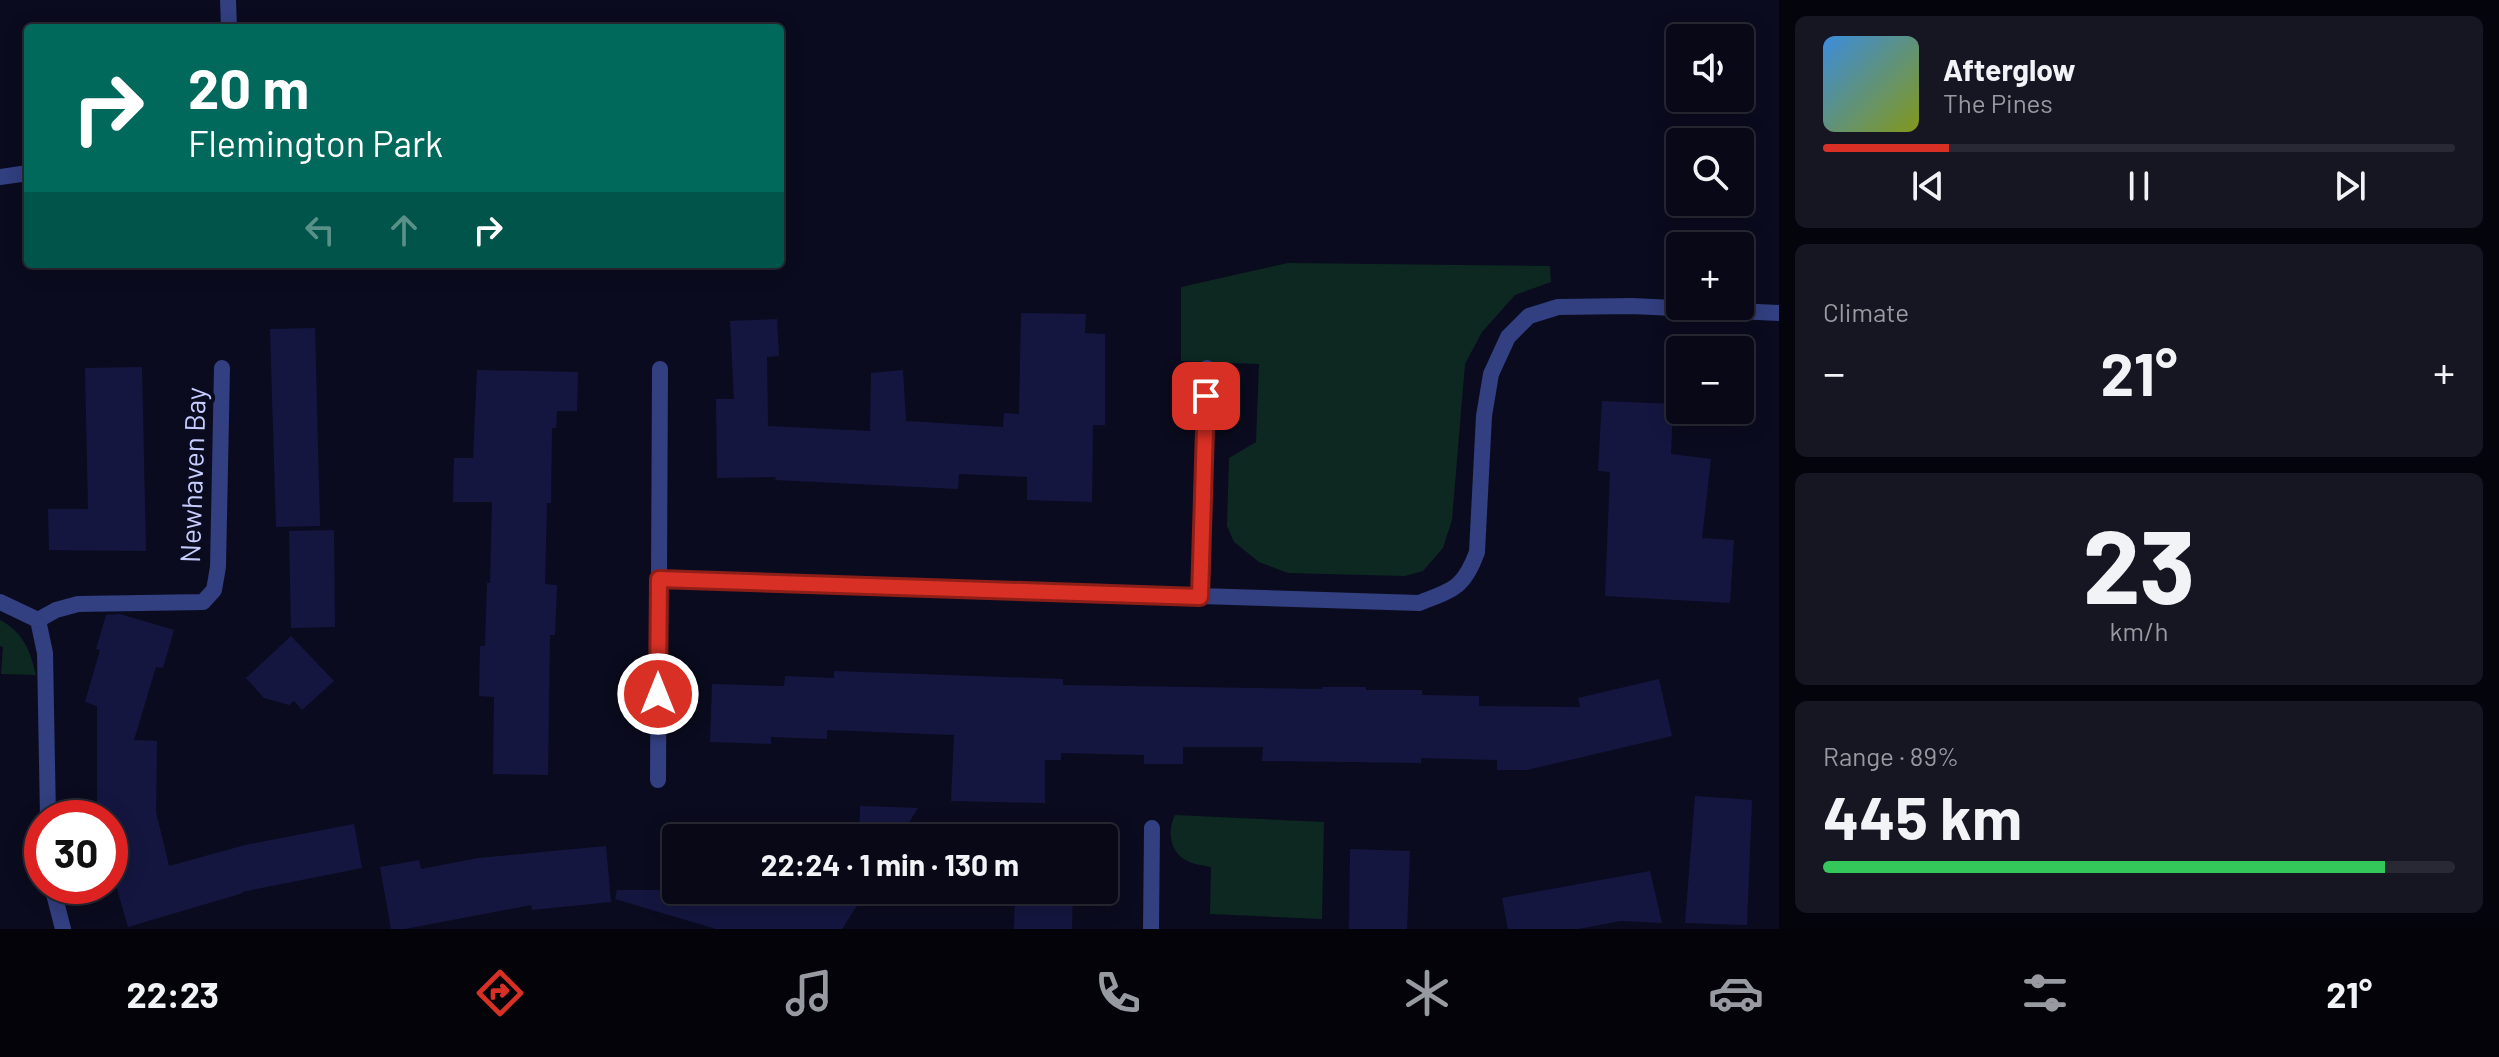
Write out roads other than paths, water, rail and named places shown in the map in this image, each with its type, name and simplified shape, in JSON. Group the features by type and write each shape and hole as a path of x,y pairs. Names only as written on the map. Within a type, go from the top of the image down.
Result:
{"street":[{"path":"228,0 229,24"},
{"path":"0,177 24,174"},
{"path":"659,579 1419,603 1452,591 1469,573 1477,552 1484,416 1491,374 1508,337 1529,316 1558,307 1632,306 1779,313"},
{"name":"Newhaven Bay","path":"38,620 56,610 78,604 203,602 214,590 218,567 222,368"},
{"path":"1200,597 1207,368"},
{"path":"658,780 660,369"},
{"path":"0,602 38,620 45,653 48,800"},
{"path":"1151,929 1152,828"},
{"path":"57,904 63,929"}]}
